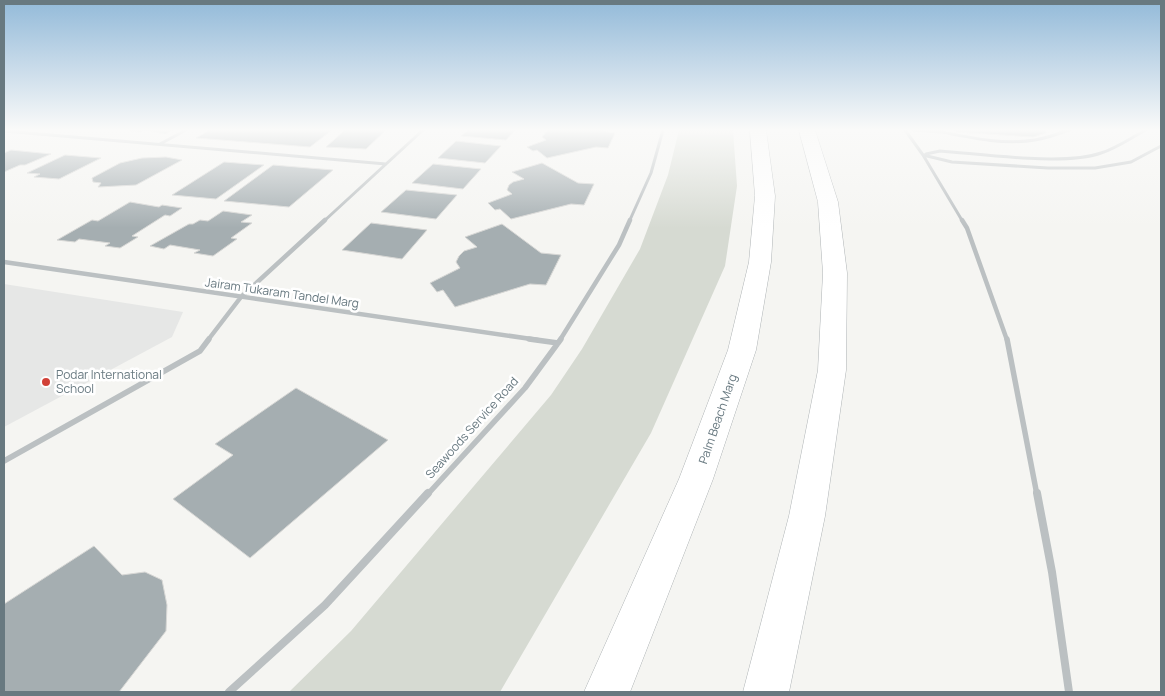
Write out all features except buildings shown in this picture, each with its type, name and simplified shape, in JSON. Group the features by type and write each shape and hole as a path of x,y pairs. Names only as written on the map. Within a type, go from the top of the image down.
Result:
{"main road":[{"name":"Palm Beach Marg","path":"607,692 696,479 742,350 760,262 765,196 761,162"},
{"path":"766,692 807,516 832,370 835,273 828,202 816,162"}],"street":[{"path":"369,162 386,164"},
{"name":"Seawoods Service Road","path":"230,692 324,605 525,388 558,344 619,245 654,162"},
{"path":"928,162 967,228 1007,339 1052,572 1069,692"},
{"path":"968,162 1048,168 1095,168 1127,162"},
{"path":"4,461 200,351 241,297 386,164"},
{"name":"Jairam Tukaram Tandel Marg","path":"4,262 558,344"}],"shaded area":[{"path":"671,162 735,162 737,186 725,266 651,433 500,692 289,692 351,631 551,395 582,349 640,249"},
{"name":"Podar International School","path":"4,284 183,312 172,337 4,427"}],"place":[{"name":"Podar International School","path":"46,382"}]}
